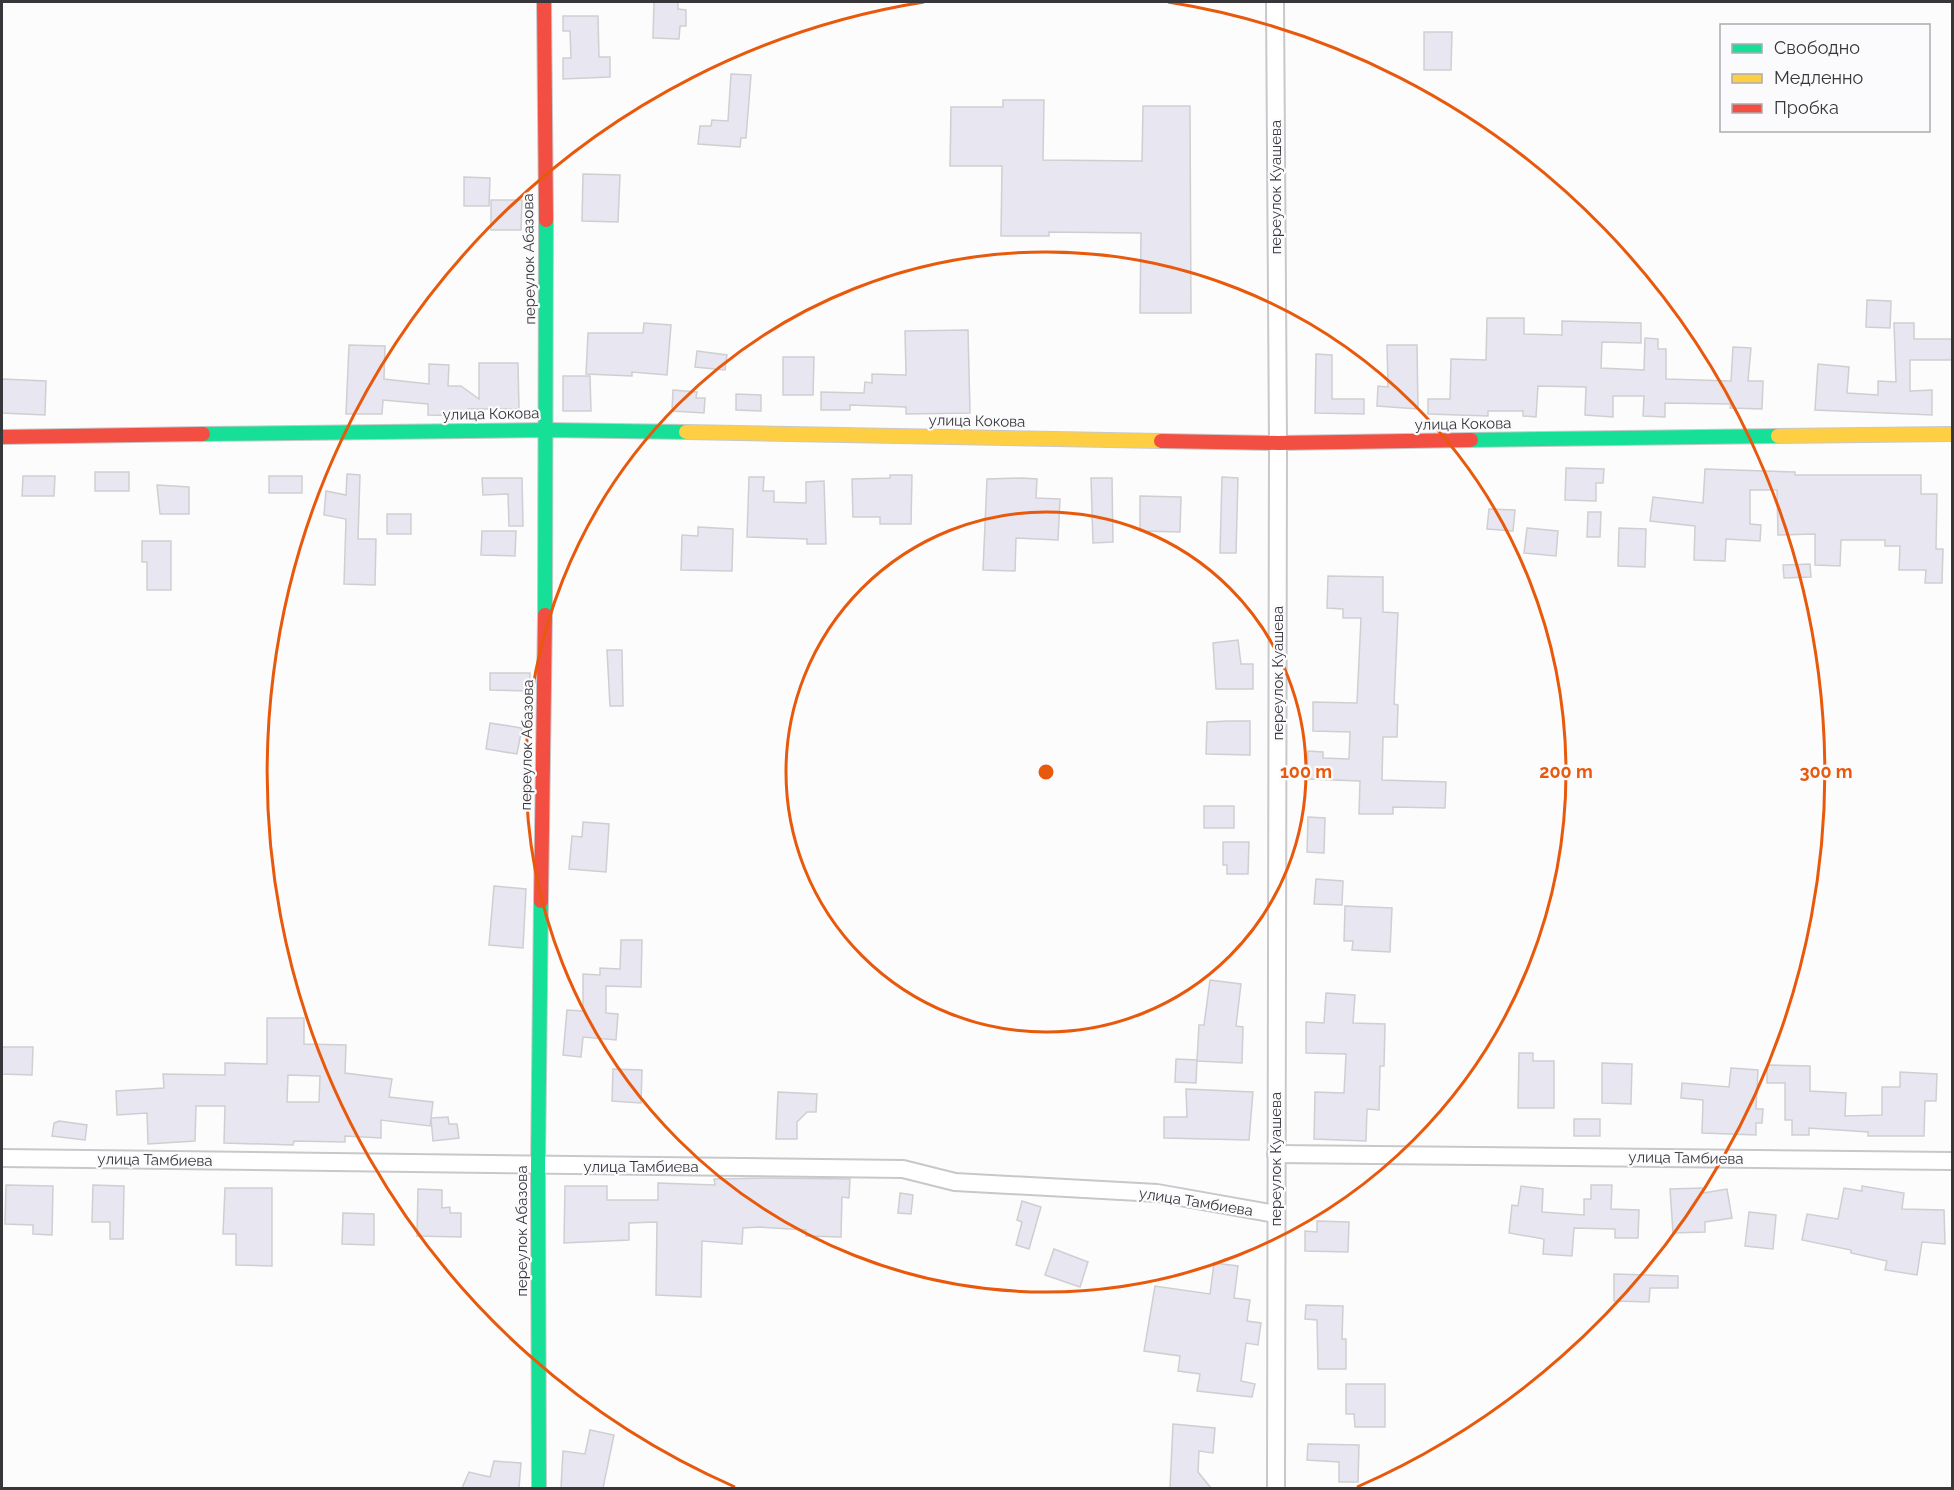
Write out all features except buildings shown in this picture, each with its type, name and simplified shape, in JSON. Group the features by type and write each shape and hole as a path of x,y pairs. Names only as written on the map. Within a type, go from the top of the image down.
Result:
{"street":[{"name":"переулок Абазова","path":"539,1488 538,1166 547,430 544,2"},
{"name":"переулок Куашева","path":"1275,2 1278,443 1276,1488"},
{"name":"улица Кокова","path":"2,437 547,430 1278,443 1953,434"},
{"name":"улица Тамбиева","path":"1276,1154 1953,1161"},
{"name":"улица Тамбиева","path":"2,1158 903,1169 955,1182 1157,1193 1276,1214"}],"traffic: fast":[{"path":"545,615 546,220"},
{"path":"203,434 547,430 686,432"},
{"path":"1471,440 1778,436"},
{"path":"539,1488 538,1166 541,901"}],"traffic: slow":[{"path":"686,432 1161,441"},
{"path":"1778,436 1952,434"}],"traffic: jam":[{"path":"544,2 546,220"},
{"path":"2,437 203,434"},
{"path":"1161,441 1278,443 1471,440"},
{"path":"541,901 545,615"}]}
